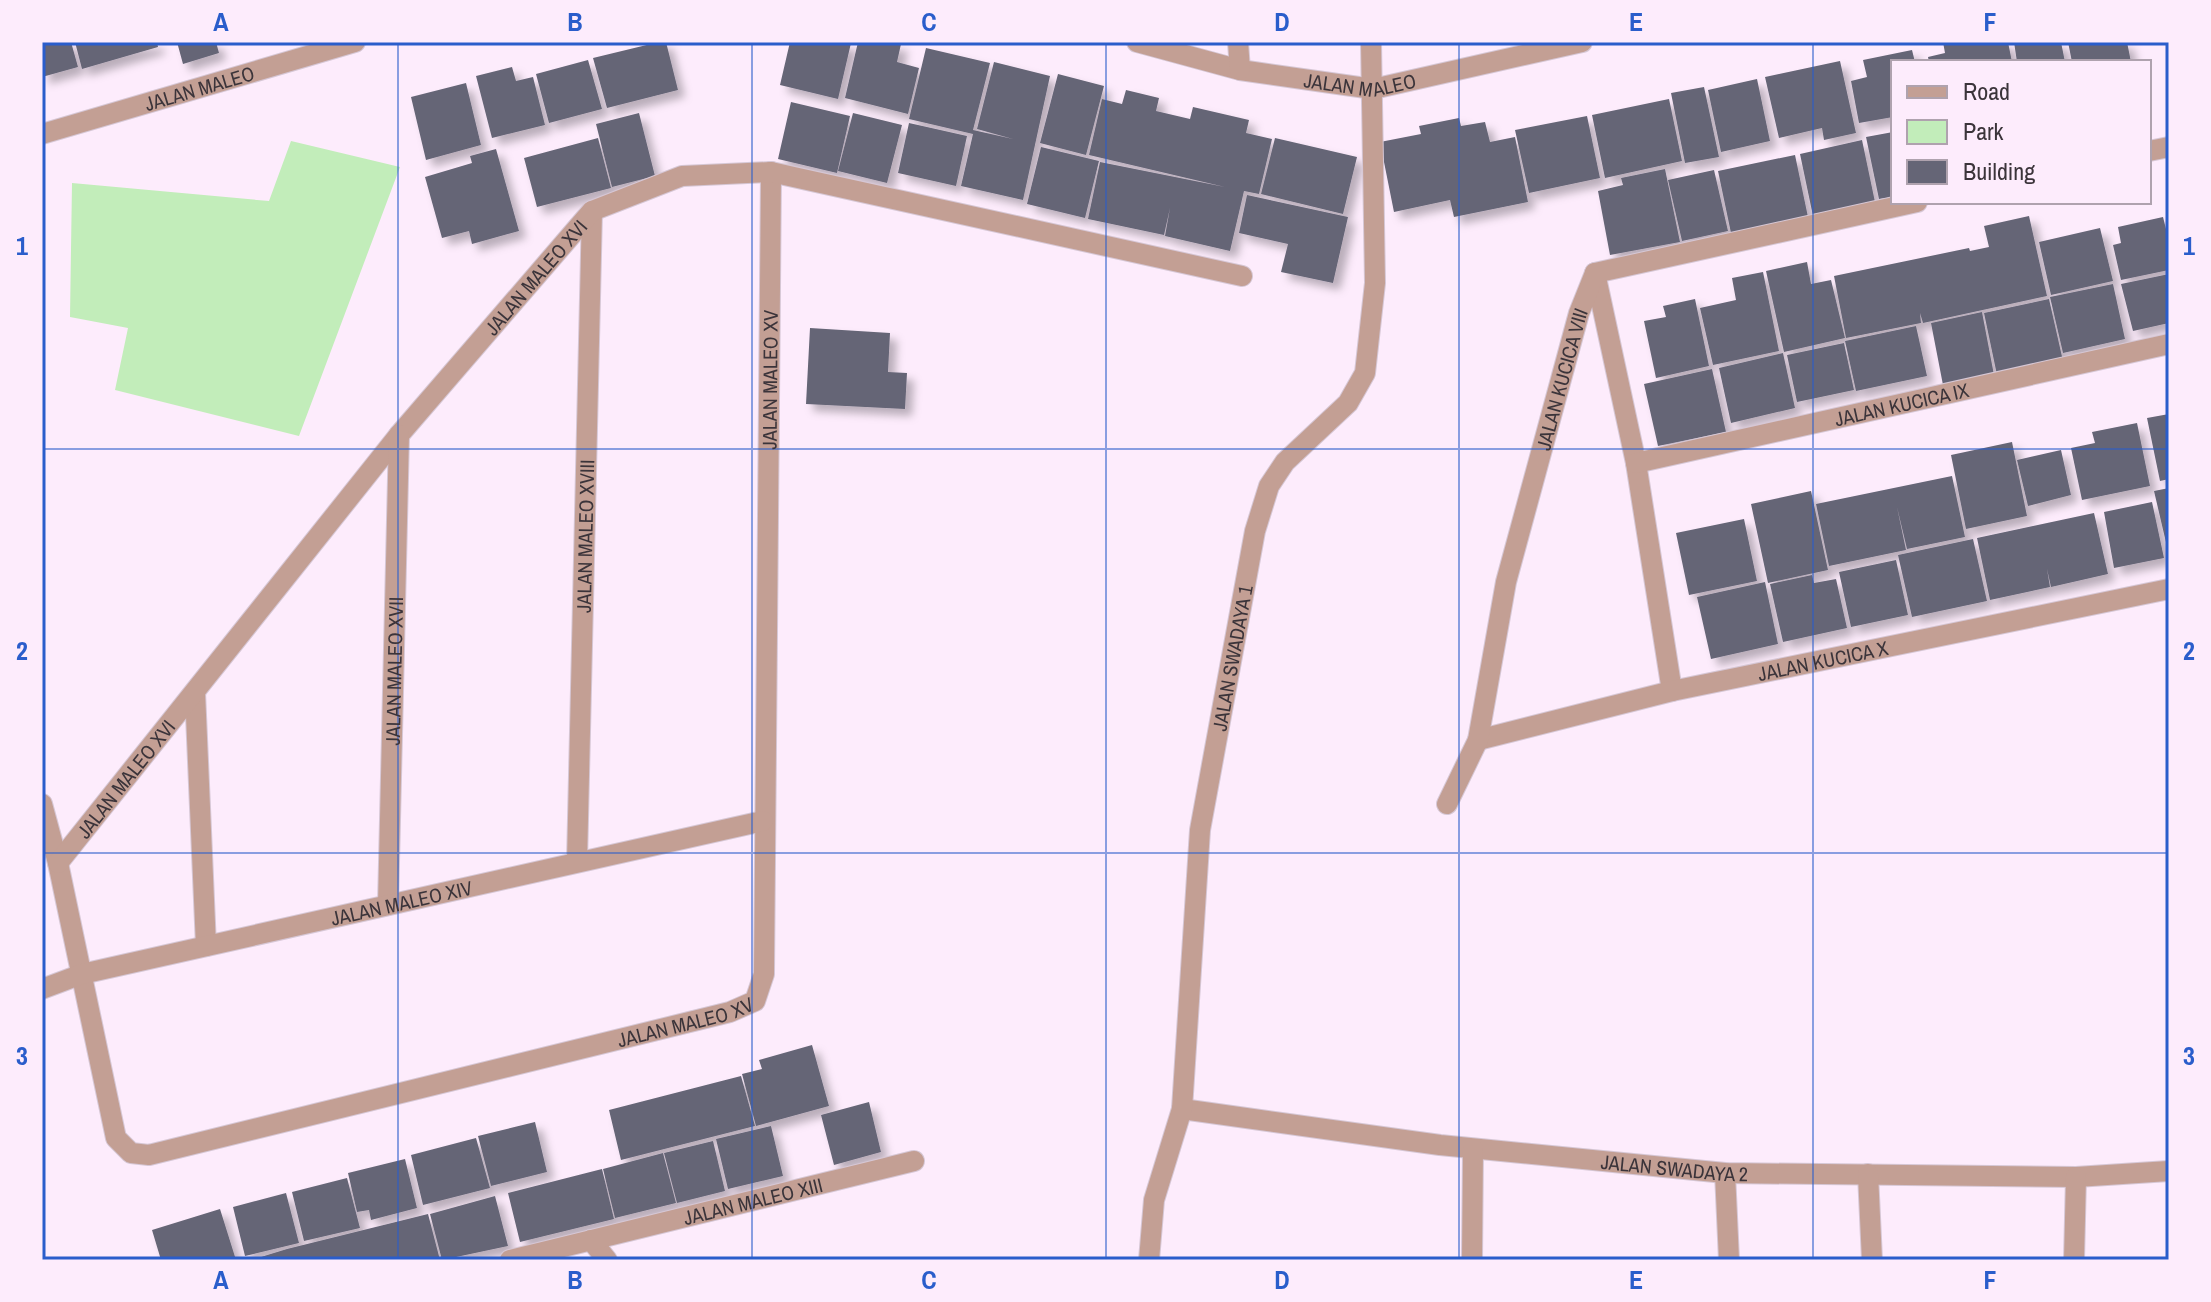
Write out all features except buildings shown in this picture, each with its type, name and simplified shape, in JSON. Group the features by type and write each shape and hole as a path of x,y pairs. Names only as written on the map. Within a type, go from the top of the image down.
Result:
{"street":[{"name":"JALAN MALEO","path":"42,134 355,42"},
{"name":"JALAN MALEO","path":"1137,42 1240,70 1373,89 1582,42"},
{"path":"1238,42 1240,70"},
{"name":"JALAN SWADAYA 1","path":"1149,1260 1154,1200 1182,1109 1200,830 1255,531 1269,486 1285,462 1348,403 1365,373 1375,283 1371,42"},
{"name":"JALAN MALEO XVI","path":"58,863 399,435 592,211 682,176 771,172 1242,276"},
{"name":"JALAN MALEO XV","path":"82,974 116,1138 131,1153 149,1155 730,1012 755,1001 764,974 771,172"},
{"path":"1672,691 1636,463 1595,273 1908,204"},
{"name":"JALAN MALEO XVIII","path":"577,862 592,211"},
{"name":"JALAN KUCICA VIII","path":"1447,804 1478,740 1506,582 1579,313 1595,273"},
{"name":"JALAN KUCICA IX","path":"1636,463 2169,344"},
{"name":"JALAN MALEO XVII","path":"388,905 399,435"},
{"name":"JALAN KUCICA X","path":"1478,740 1672,691 2169,589"},
{"path":"195,692 206,946"},
{"name":"JALAN MALEO XVI","path":"42,804 82,974"},
{"name":"JALAN MALEO XIV","path":"42,989 82,974 763,821"},
{"name":"JALAN SWADAYA 2","path":"1182,1109 1473,1149 1725,1173 2076,1177 2169,1171"},
{"path":"1472,1260 1473,1149"},
{"name":"JALAN MALEO XIII","path":"510,1260 914,1161"},
{"path":"1725,1173 1729,1260"},
{"path":"1868,1174 1872,1260"},
{"path":"2074,1260 2076,1177"},
{"path":"591,1240 607,1260"}],"green space":[{"path":"291,141 400,167 299,436 115,390 128,328 70,317 72,183 269,201"}]}
